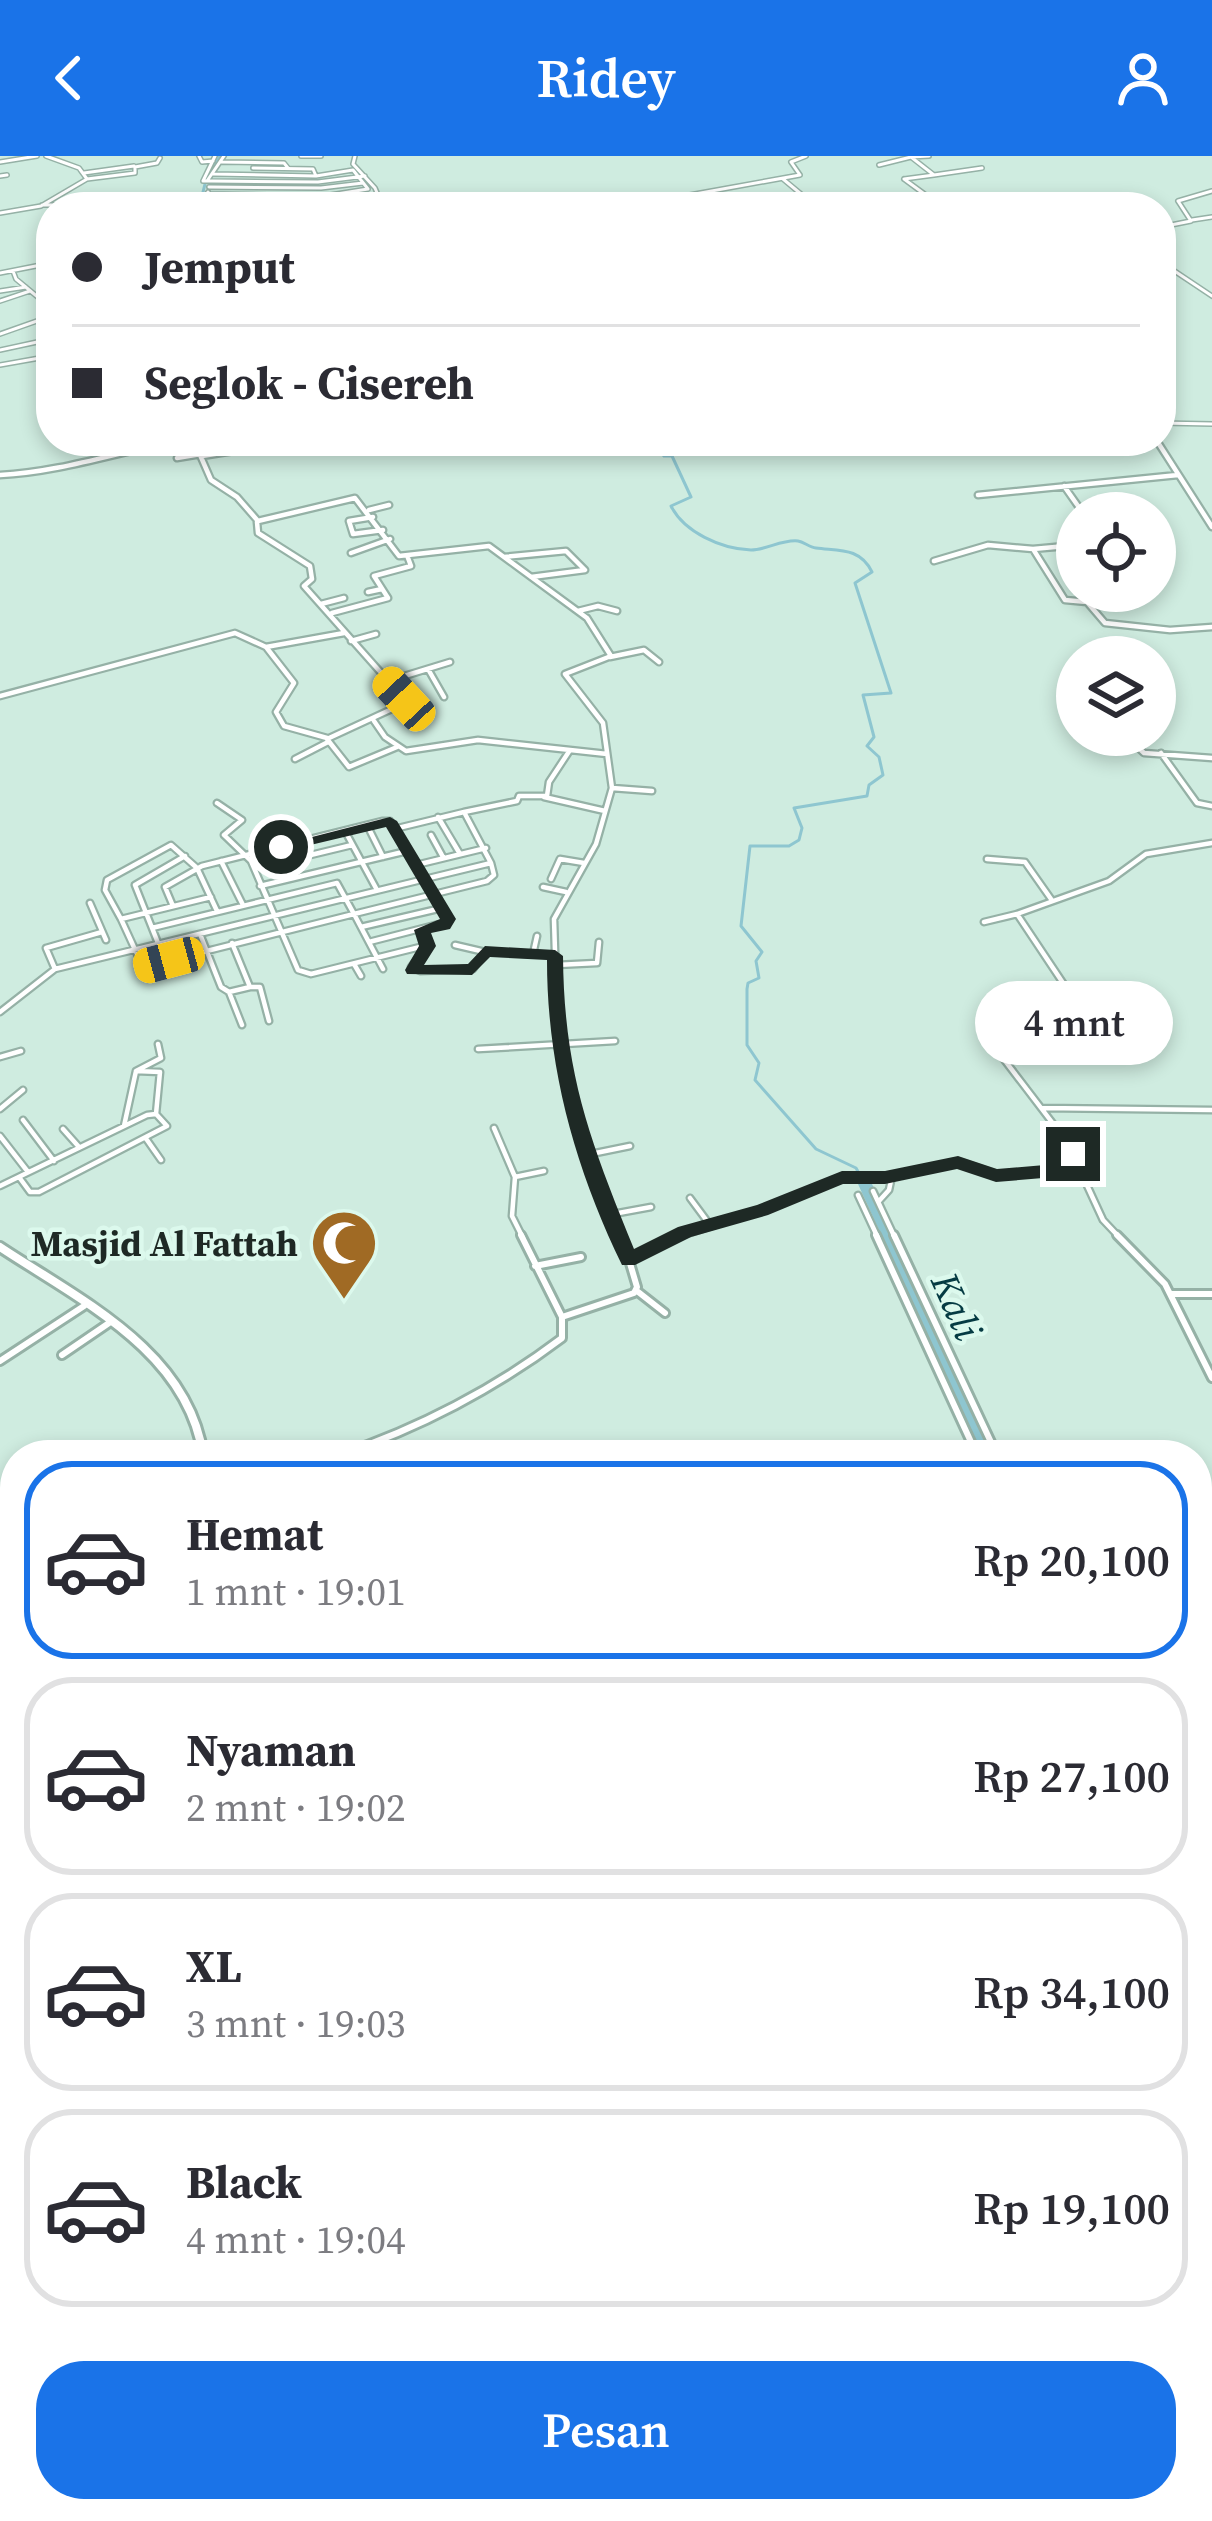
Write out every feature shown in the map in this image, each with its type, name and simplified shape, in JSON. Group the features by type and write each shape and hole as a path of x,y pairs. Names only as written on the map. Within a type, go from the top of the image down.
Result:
{"street":[{"path":"0,162 37,156"},
{"path":"46,156 86,176 135,173 135,167 157,164 160,158"},
{"path":"200,156 202,162 214,158"},
{"path":"301,156 320,156"},
{"path":"355,156 353,165 376,192"},
{"path":"707,192 802,174 791,162 806,156"},
{"path":"879,165 929,156"},
{"path":"910,157 934,176"},
{"path":"205,192 214,158"},
{"path":"207,184 223,158 288,168 317,179 353,170 368,189 358,192"},
{"path":"232,174 238,162"},
{"path":"198,164 207,184"},
{"path":"255,165 265,175 363,183"},
{"path":"213,174 232,174 255,165"},
{"path":"63,192 86,176 136,166"},
{"path":"317,179 324,168"},
{"path":"920,192 902,180 982,168"},
{"path":"0,176 7,175"},
{"path":"259,188 265,175"},
{"path":"207,184 259,188 362,176"},
{"path":"317,179 322,192"},
{"path":"783,179 798,192"},
{"path":"207,184 266,192"},
{"path":"1191,221 1178,202 1212,191"},
{"path":"0,214 36,207"},
{"path":"1176,224 1212,217"},
{"path":"0,273 36,266"},
{"path":"13,271 36,296"},
{"path":"1176,273 1212,300"},
{"path":"0,291 28,289"},
{"path":"0,302 28,289"},
{"path":"0,334 36,320"},
{"path":"0,350 36,342"},
{"path":"0,365 36,359"},
{"path":"1176,423 1212,424"},
{"path":"0,475 46,473 94,456"},
{"path":"177,458 193,456"},
{"path":"201,456 212,482 237,496 258,521"},
{"path":"1166,456 1212,526"},
{"path":"978,495 1178,475"},
{"path":"1064,486 1068,492"},
{"path":"295,759 407,705 304,586 312,579 310,566 258,533 254,526 258,521 353,497 369,510 400,556 484,545 593,623 610,657"},
{"path":"369,510 389,505"},
{"path":"374,517 349,521 353,534 382,530"},
{"path":"351,553 390,539"},
{"path":"934,561 988,545 1056,547"},
{"path":"1033,549 1065,600 1087,602 1105,623 1170,630 1212,628"},
{"path":"504,557 527,551 541,556 566,551 585,570 531,577"},
{"path":"330,614 388,598 374,576 411,566 408,558"},
{"path":"368,592 382,589"},
{"path":"321,604 344,598"},
{"path":"578,611 598,606 617,611"},
{"path":"266,647 344,632"},
{"path":"0,696 227,634 243,635 266,647 295,685 281,701 278,720 293,733 327,740 353,767 397,747"},
{"path":"351,641 376,634"},
{"path":"658,662 644,650 565,674 597,712 606,733 612,788 596,844 554,920 558,1048 586,1155 637,1291 664,1313"},
{"path":"388,681 450,662"},
{"path":"428,669 444,697"},
{"path":"374,721 406,751 478,740 608,754"},
{"path":"544,797 570,750"},
{"path":"1176,754 1212,758"},
{"path":"1163,756 1197,803 1212,806"},
{"path":"612,788 652,790"},
{"path":"394,829 517,801 519,796 605,811"},
{"path":"218,803 242,820 224,835 248,855 298,970 305,974 428,946"},
{"path":"218,911 197,868 169,845 106,880 105,890 143,967 491,880 486,848 464,812"},
{"path":"438,817 460,854"},
{"path":"173,906 165,887 197,868 388,820 448,922 369,942"},
{"path":"367,825 383,857"},
{"path":"345,831 377,890"},
{"path":"431,835 443,857"},
{"path":"984,922 1117,877 1146,854 1212,843"},
{"path":"255,869 352,845"},
{"path":"416,865 486,848"},
{"path":"260,886 407,851"},
{"path":"158,943 135,883 185,856"},
{"path":"551,879 560,859 584,863"},
{"path":"987,859 1024,862 1051,899"},
{"path":"221,861 243,905"},
{"path":"0,1012 16,1006 42,976 55,969 491,863"},
{"path":"329,870 383,969"},
{"path":"152,928 337,883"},
{"path":"543,887 566,892"},
{"path":"1076,890 1084,897"},
{"path":"121,919 211,897"},
{"path":"55,969 46,948 104,936 90,903"},
{"path":"361,927 442,908"},
{"path":"1017,914 1067,989 1069,1003 992,1040 1042,1108 1079,1168 1103,1220 1171,1294 1212,1378"},
{"path":"422,930 428,946"},
{"path":"200,934 220,987 229,992 242,1025"},
{"path":"533,954 537,935"},
{"path":"556,965 597,963 599,942"},
{"path":"232,943 250,987"},
{"path":"455,945 485,952 555,956"},
{"path":"428,946 413,970 472,969 485,952"},
{"path":"354,964 361,976"},
{"path":"229,992 260,987 269,1021"},
{"path":"478,1049 558,1048 615,1041"},
{"path":"136,1071 161,1058 158,1044"},
{"path":"0,1057 21,1052"},
{"path":"0,1136 30,1192 39,1192 167,1128 156,1114 160,1072 136,1071"},
{"path":"124,1126 136,1071"},
{"path":"0,1109 23,1090"},
{"path":"1042,1108 1212,1110"},
{"path":"0,1186 156,1114"},
{"path":"23,1120 54,1161"},
{"path":"381,1440 514,1371 562,1338 562,1317 512,1216 515,1177 494,1128"},
{"path":"63,1129 79,1147"},
{"path":"147,1140 161,1160"},
{"path":"586,1155 630,1146"},
{"path":"629,1260 710,1225 850,1176 892,1176 958,1162 996,1175 1079,1168"},
{"path":"515,1177 544,1171"},
{"path":"879,1201 889,1190 892,1176"},
{"path":"873,1191 882,1227 971,1440"},
{"path":"858,1195 882,1227 989,1440"},
{"path":"691,1198 710,1225"},
{"path":"611,1214 651,1207"},
{"path":"0,1247 109,1323 173,1376 200,1424 202,1440"},
{"path":"536,1266 581,1256"},
{"path":"562,1317 637,1291"},
{"path":"1171,1294 1212,1294"},
{"path":"0,1360 84,1306"},
{"path":"62,1355 109,1323"}],"waterway":[{"path":"209,173 220,156"},
{"path":"203,192 205,184"},
{"path":"664,456 672,456"},
{"path":"672,456 691,497 671,506 685,524 705,537 751,550 798,541 855,554 872,572 855,583 891,693 863,695 874,737 867,746 879,757 883,775 869,785 867,796 794,808 802,828 799,840 789,846 750,846 741,926 762,952 756,961 759,978 748,983 747,989 747,1045 759,1063 755,1080 816,1149 856,1168 865,1184"},
{"name":"Kali","path":"865,1184 982,1440"}],"place":[{"name":"Masjid Al Fattah","path":"344,1302"}],"route":[{"path":"281,847 390,821 448,919 444,925 422,930 428,946 413,970 472,969 483,953 494,951 555,956 555,1016 566,1088 586,1155 629,1260 685,1232 762,1210 850,1176 885,1177 958,1162 996,1175 1079,1168 1073,1154"}]}
